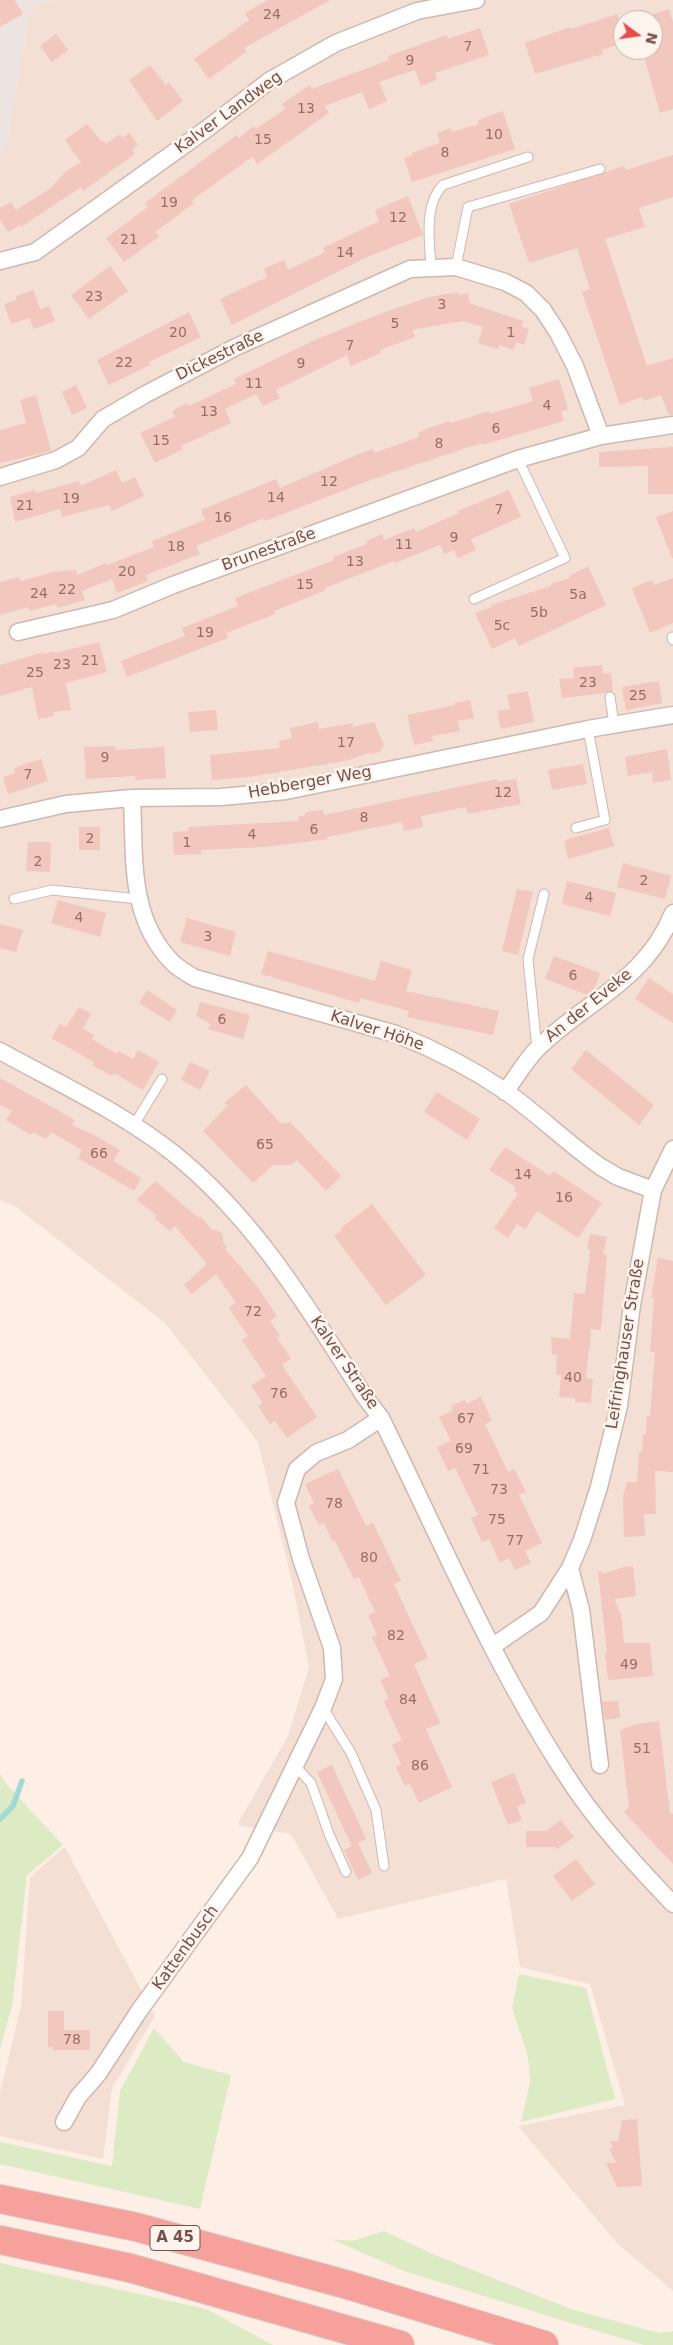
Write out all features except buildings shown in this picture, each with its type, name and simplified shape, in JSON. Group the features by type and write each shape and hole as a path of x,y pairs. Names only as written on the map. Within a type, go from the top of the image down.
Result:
{"highway":[{"name":"A 45","path":"0,2199 136,2227 348,2285 544,2345"},
{"name":"A 45","path":"0,2240 130,2268 400,2345"}],"street":[{"name":"Kalver Landweg","path":"0,261 35,252 269,81 336,43 417,11 476,0"},
{"name":"Dickestraße","path":"0,477 56,460 78,448 103,419 146,394 236,347 410,269 456,267 505,282 526,293 543,310 575,366 601,436"},
{"name":"Brunestraße","path":"18,632 113,610 173,585 518,459 601,436 673,425"},
{"name":"Hebberger Weg","path":"0,818 66,804 132,798 221,797 286,791 588,729 673,715"},
{"name":"Kalver Höhe","path":"132,798 138,899 143,918 151,936 174,964 195,978 396,1034 446,1056 505,1092 601,1168 618,1177 653,1190"},
{"name":"An der Eveke","path":"505,1092 536,1049 609,994 641,963 660,939 673,913"},
{"name":"Kalver Straße","path":"0,1052 134,1125 174,1154 226,1202 275,1259 365,1397 381,1418 492,1646"},
{"name":"Leifringhauser Straße","path":"492,1646 541,1614 570,1568 582,1540 599,1487 619,1406 632,1305 653,1190 673,1149"},
{"name":"Kattenbusch","path":"64,2122 78,2097 98,2074 140,2011 250,1858 323,1708 334,1679 332,1648 301,1560 286,1503 297,1469 316,1453 348,1440 381,1418"},
{"path":"570,1568 582,1610 600,1765"},
{"path":"492,1646 565,1774 633,1861 673,1904"}],"lane":[{"path":"431,268 429,230 436,192 442,185 528,157"},
{"path":"456,267 468,207 600,169"},
{"path":"474,600 564,558 518,459"},
{"path":"610,697 614,724"},
{"path":"576,828 605,820 588,729"},
{"path":"14,899 52,890 138,899"},
{"name":"An der Eveke","path":"536,1049 528,959 544,894"},
{"path":"134,1125 162,1079"},
{"path":"323,1708 355,1761 376,1810 384,1866"},
{"path":"294,1765 311,1783 329,1834 346,1872"}],"shaded area":[{"path":"0,0 55,0 31,9 5,151 0,151"},
{"path":"55,0 673,0 673,2291 617,2243 518,2126 625,2105 590,1984 520,1967 506,1879 338,1919 291,1834 237,1825 288,1736 309,1667 292,1582 258,1442 166,1324 15,1206 0,1200 0,151 5,151 31,9"},
{"path":"65,1847 155,2016 112,2088 103,2159 0,2136 0,2092 21,2006 30,1877"}],"green space":[{"path":"0,1774 7,1785 63,1845 27,1875 12,2006 0,2049"},
{"path":"519,1974 586,1988 615,2099 521,2122 530,2082 528,2056 512,2008"},
{"path":"154,2028 184,2062 231,2075 200,2209 0,2164 0,2142 112,2166 120,2091"},
{"path":"384,2231 435,2255 571,2309 659,2333 673,2331 673,2345 644,2345 577,2325 404,2271 331,2239 352,2241"},
{"path":"0,2263 206,2309 273,2345 0,2345"}],"waterway":[{"path":"0,1819 13,1806 22,1781"}]}
